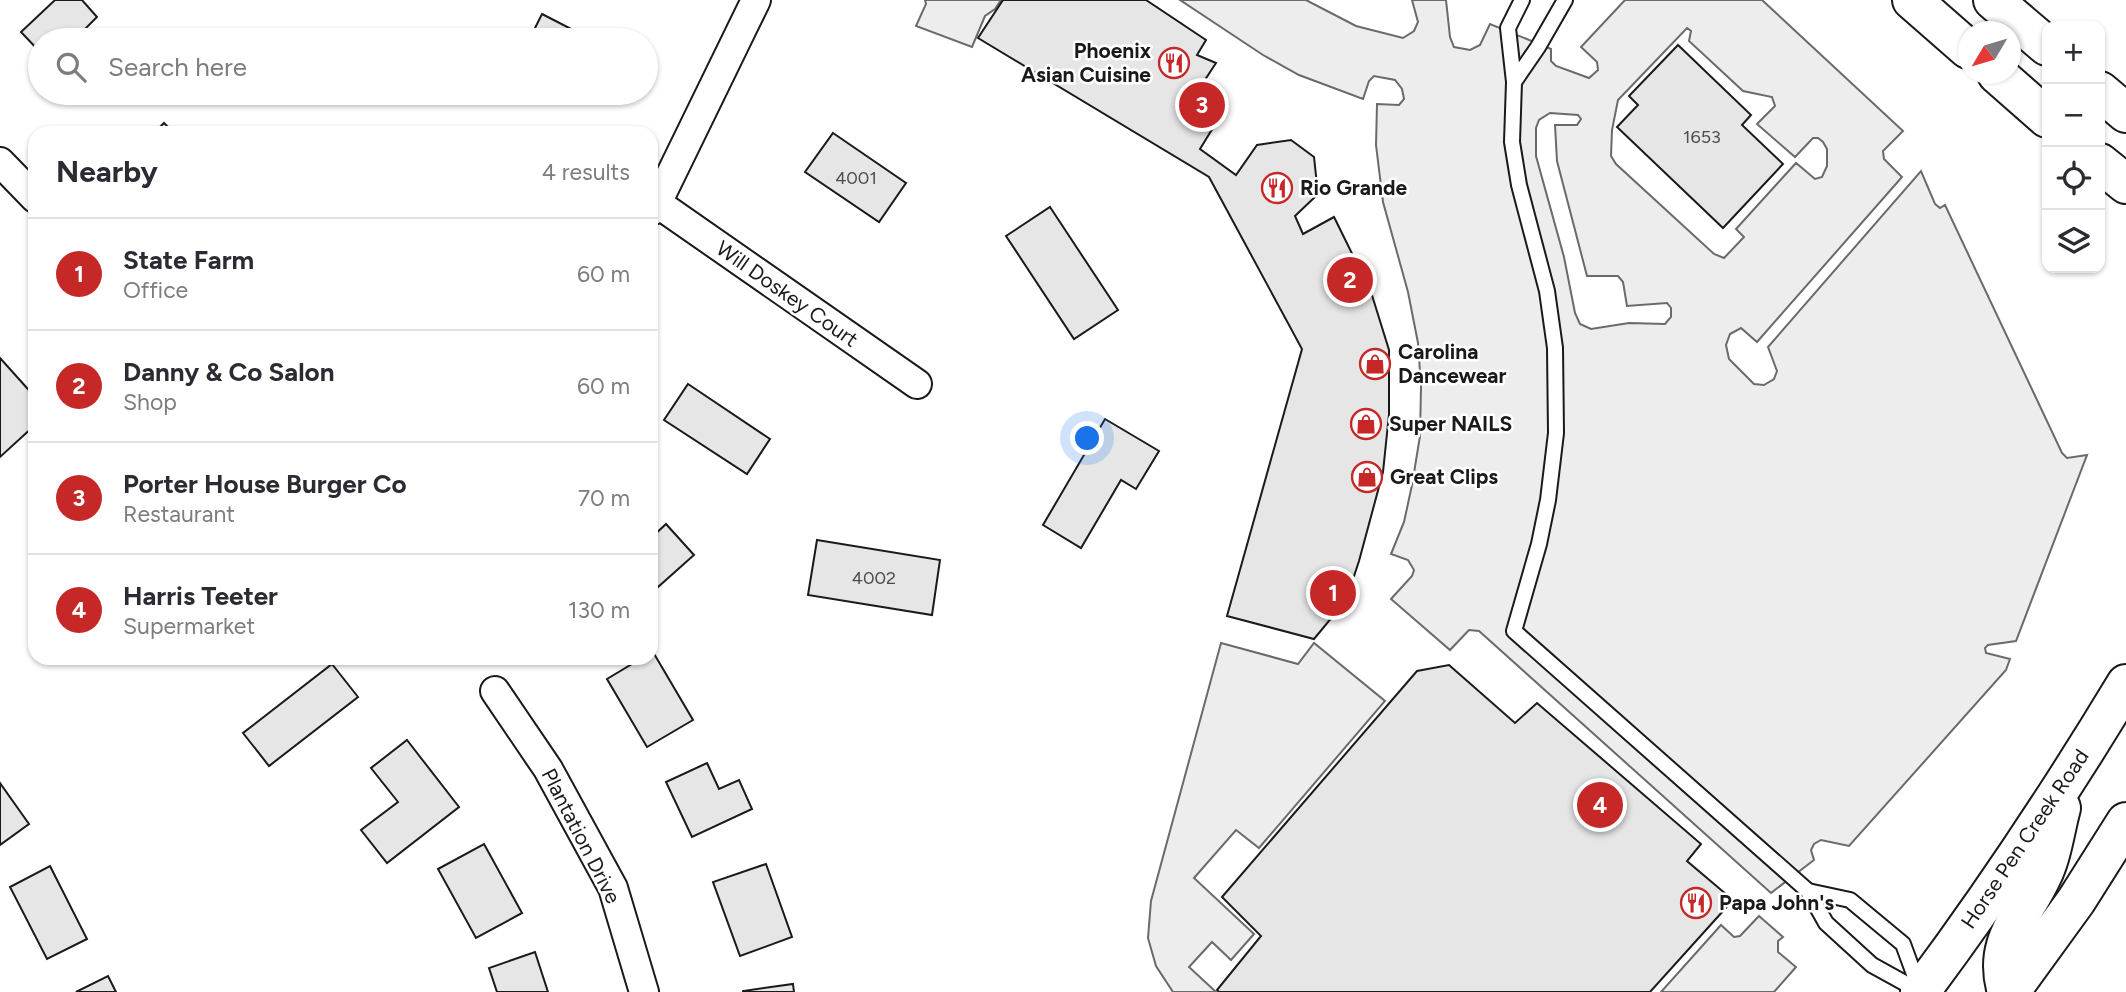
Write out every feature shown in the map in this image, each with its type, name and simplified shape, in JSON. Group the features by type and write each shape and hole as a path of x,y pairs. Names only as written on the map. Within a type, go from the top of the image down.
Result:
{"street":[{"path":"658,199 756,0"},
{"path":"1912,0 1958,40"},
{"path":"1993,0 2042,42"},
{"path":"2008,84 2042,114"},
{"path":"2105,94 2126,113"},
{"path":"0,162 28,191"},
{"path":"2105,167 2126,184"},
{"name":"Will Doskey Court","path":"658,210 917,384"},
{"name":"Horse Pen Creek Road","path":"1920,992 1986,902 2126,684"},
{"name":"Plantation Drive","path":"495,691 548,769 613,888 644,992"},
{"path":"2008,992 2001,966 2006,941 2043,874 2071,772"},
{"path":"2008,992 2076,901 2126,822"}],"lane":[{"path":"1522,0 1508,29 1514,82 1512,142 1519,185 1547,291 1555,348 1556,433 1548,500 1539,544 1514,631 1808,891 1826,923 1872,965 1920,992"},
{"path":"1514,82 1565,0"},
{"path":"1808,891 1850,900 1903,944 1920,992"}],"shaded area":[{"path":"925,0 1001,0 995,9 985,16 972,47 916,26 926,4"},
{"path":"1180,0 1306,0 1356,26 1403,38 1414,31 1418,22 1412,0 1446,0 1450,37 1454,47 1470,50 1480,45 1490,24 1551,49 1551,61 1556,66 1589,78 1598,70 1597,62 1581,47 1625,0 1762,0 1903,131 1883,151 1884,159 1902,177 1757,342 1741,328 1730,334 1726,345 1729,359 1754,384 1764,385 1774,379 1777,371 1768,347 1921,171 1935,204 1940,208 1945,205 2062,453 2067,458 2087,455 2016,641 1988,645 1985,648 1986,653 2010,659 2006,670 1849,846 1821,840 1814,844 1811,850 1814,860 1771,893 1479,631 1469,630 1450,650 1391,599 1412,576 1414,570 1408,560 1391,554 1404,522 1420,436 1418,343 1408,292 1383,202 1376,145 1377,104 1399,105 1404,99 1402,89 1395,80 1374,76 1369,81 1363,99 1299,75 1263,55","holes":["1687,28 1691,31 1689,41 1743,91 1772,97 1775,106 1757,124 1795,157 1813,138 1818,138 1827,149 1827,166 1822,177 1815,179 1796,163 1736,229 1744,237 1724,258 1714,254 1616,164 1611,156 1612,130 1618,100","1550,113 1578,115 1581,119 1577,125 1555,125 1557,161 1587,276 1618,276 1623,282 1627,306 1667,303 1671,308 1671,317 1665,324 1629,323 1591,329 1580,324 1536,156 1536,128 1539,120"]},
{"path":"1221,643 1298,664 1314,643 1385,701 1259,848 1236,830 1194,878 1254,934 1231,960 1212,942 1189,967 1216,992 1173,992 1156,966 1148,938 1151,901"},
{"path":"1759,916 1783,937 1778,941 1778,952 1796,967 1774,992 1661,992 1721,925 1734,937 1740,936"}],"building":[{"path":"55,0 82,0 97,17 86,28 28,28 28,39 21,32"},
{"path":"1003,0 1146,0 1206,40 1197,55 1216,63 1199,89 1227,105 1200,149 1236,175 1257,145 1291,140 1314,157 1318,194 1295,216 1303,234 1334,217 1371,292 1389,350 1389,414 1383,472 1351,585 1338,610 1314,639 1227,616 1302,349 1209,177 978,38"},
{"path":"542,14 569,28 535,28"},
{"path":"1678,45 1751,115 1742,125 1783,164 1723,228 1617,127 1638,105 1629,96"},
{"path":"833,133 906,183 879,222 805,172"},
{"path":"1050,207 1118,310 1074,339 1006,236"},
{"path":"0,358 28,389 28,431 0,457"},
{"path":"688,384 770,439 747,474 664,420"},
{"path":"1105,419 1159,451 1136,489 1121,480 1081,548 1043,525"},
{"path":"666,524 694,555 658,587 658,531"},
{"path":"817,540 940,560 932,615 808,595"},
{"path":"658,660 693,720 647,747 607,679 630,665 658,665"},
{"path":"331,665 358,697 269,766 243,733"},
{"path":"1449,665 1515,723 1537,703 1701,844 1687,861 1733,900 1650,992 1219,992 1217,990 1261,936 1222,897 1417,671"},
{"path":"407,740 459,807 387,863 361,830 398,802 371,768"},
{"path":"707,763 719,789 739,780 752,809 692,837 666,782"},
{"path":"0,783 29,824 0,845"},
{"path":"484,844 522,913 476,938 438,869"},
{"path":"766,864 792,937 740,956 713,882"},
{"path":"50,866 87,939 47,959 10,887"},
{"path":"535,952 548,992 497,992 489,968"},
{"path":"108,976 116,992 76,992"},
{"path":"793,984 794,992 743,992 743,991"}],"place":[{"name":"Phoenix Asian Cuisine","path":"1174,63"},
{"name":"Porter House Burger Co","path":"1202,105"},
{"name":"Rio Grande","path":"1277,188"},
{"name":"Danny & Co Salon","path":"1350,280"},
{"name":"Carolina Dancewear","path":"1375,364"},
{"name":"Super NAILS","path":"1366,424"},
{"name":"Great Clips","path":"1367,477"},
{"name":"State Farm","path":"1333,593"},
{"name":"Harris Teeter","path":"1600,805"},
{"name":"Papa John's","path":"1696,903"}]}
